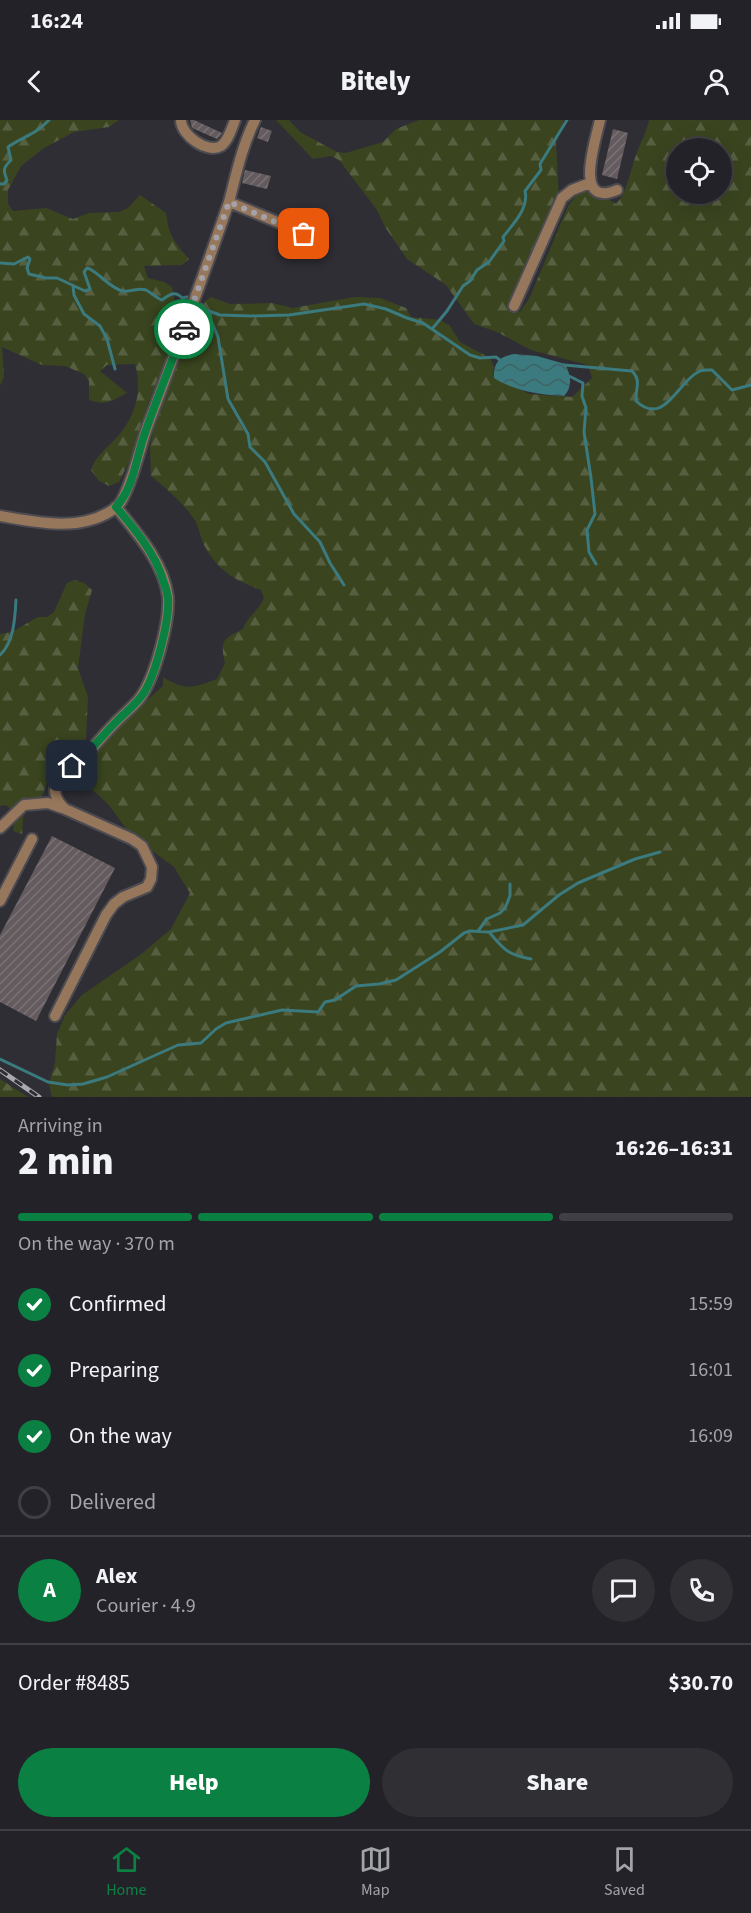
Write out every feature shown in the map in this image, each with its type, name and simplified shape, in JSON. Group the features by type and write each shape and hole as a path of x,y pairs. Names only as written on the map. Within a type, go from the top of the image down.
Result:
{"lane":[{"path":"181,120 184,132 189,137 213,148 225,141 235,120"},
{"path":"3,519 77,524 100,517 113,510 122,501 197,296 229,202 243,150 255,120"},
{"path":"600,120 589,172 590,183 599,192 617,190"},
{"path":"514,306 562,198 572,190 590,183"},
{"path":"229,202 304,234"},
{"path":"65,809 57,801 55,791 59,776 84,756 139,700 153,671 167,615 168,597 163,577 153,557 116,507"},
{"path":"0,828 24,805 48,804 65,809 132,839 142,846 152,867 151,879 147,886 123,897 106,915 55,1016"},
{"path":"1,895 32,839"}],"green space":[{"path":"0,120 119,120 109,127 74,132 44,148 21,166 8,190 8,204 13,211 46,208 73,219 89,213 119,212 128,208 140,195 166,213 173,238 189,259 182,265 144,266 148,278 164,282 172,287 178,316 167,356 148,404 130,460 119,482 109,486 99,481 91,470 99,455 126,426 134,409 138,392 135,364 107,365 100,371 127,393 100,403 89,400 89,381 84,374 65,366 42,365 2,347 4,377 0,386"},
{"path":"276,120 289,120 300,132 337,152 346,153 383,142 396,129 419,120 564,120 556,143 559,198 511,307 520,312 530,297 568,206 577,194 594,190 616,204 620,199 649,120 751,120 751,1097 52,1097 49,1084 55,1063 57,1034 65,1015 82,995 140,955 171,929 190,893 174,867 131,835 108,804 94,791 77,783 75,774 118,726 163,686 163,677 189,687 217,679 225,663 224,642 231,635 243,629 264,598 261,590 228,574 215,562 204,545 194,519 174,496 151,476 150,447 155,421 182,348 204,302 211,297 230,304 272,303 293,308 354,297 380,298 406,308 411,317 441,320 450,326 460,342 490,358 494,367 493,375 529,394 572,397 592,378 588,365 531,350 497,332 474,324 446,285 407,259 385,227 377,210 339,160 331,156 313,159"},
{"path":"75,580 84,583 92,590 85,614 78,668 88,697 86,739 82,748 70,758 62,761 47,783 40,801 24,808 22,834 13,831 16,814 6,805 0,806 0,634 12,632 38,617 47,617 54,612 67,583"},
{"path":"0,1079 28,1097 0,1097"}],"water":[{"path":"515,354 537,356 565,364 570,380 569,388 564,396 528,392 494,378 498,361 505,356"}],"building":[{"path":"190,120 222,133 217,139 192,128"},
{"path":"261,127 272,131 268,142 257,138"},
{"path":"613,129 628,133 617,179 602,175"},
{"path":"245,170 271,176 267,189 242,183"},
{"path":"52,836 115,868 36,1021 0,1002 0,935"}],"waterway":[{"path":"0,184 4,184 7,180 4,169 11,160 8,147 49,120"},
{"path":"432,329 463,286 470,281 477,270 489,262 504,241 503,237 523,209 525,191 541,170 540,164 567,120"},
{"path":"0,263 14,264 28,257 30,259 27,268 29,274 57,278 85,291 90,289 84,272 87,268 122,291 143,289 162,300 174,294 182,298 187,297"},
{"path":"73,286 74,295 84,314 100,326 107,339 115,369"},
{"path":"201,304 206,310 220,315 251,316 289,315 364,304 386,309 423,323 470,355 480,358 496,357 500,360"},
{"path":"210,312 218,337 228,399 248,434 250,447 265,462 294,514 320,542 344,585"},
{"path":"564,365 632,371 637,378 636,401 646,408 655,409 670,400 690,377 701,370 712,370 732,390 751,385"},
{"path":"569,376 583,383 582,396 586,408 584,432 595,514 587,530 589,552 596,564"},
{"path":"0,655 11,637 16,600"},
{"path":"0,1059 48,1082 68,1085 83,1084 107,1077 178,1045 201,1043 226,1023 282,1010 318,1012 325,1002 335,1000 356,986 396,980 440,952 464,933 489,932 523,925 559,895 578,883 635,859 660,852"},
{"path":"478,931 487,919 505,908 510,896 510,884"},
{"path":"489,932 507,950 531,959"}],"railway":[{"path":"0,1070 39,1097"}],"way so far":[{"path":"184,329 229,202 304,234"}],"route":[{"path":"72,766 139,700 153,671 162,639 168,597 163,577 153,557 116,507 122,501 130,482 144,436 184,329"}]}
